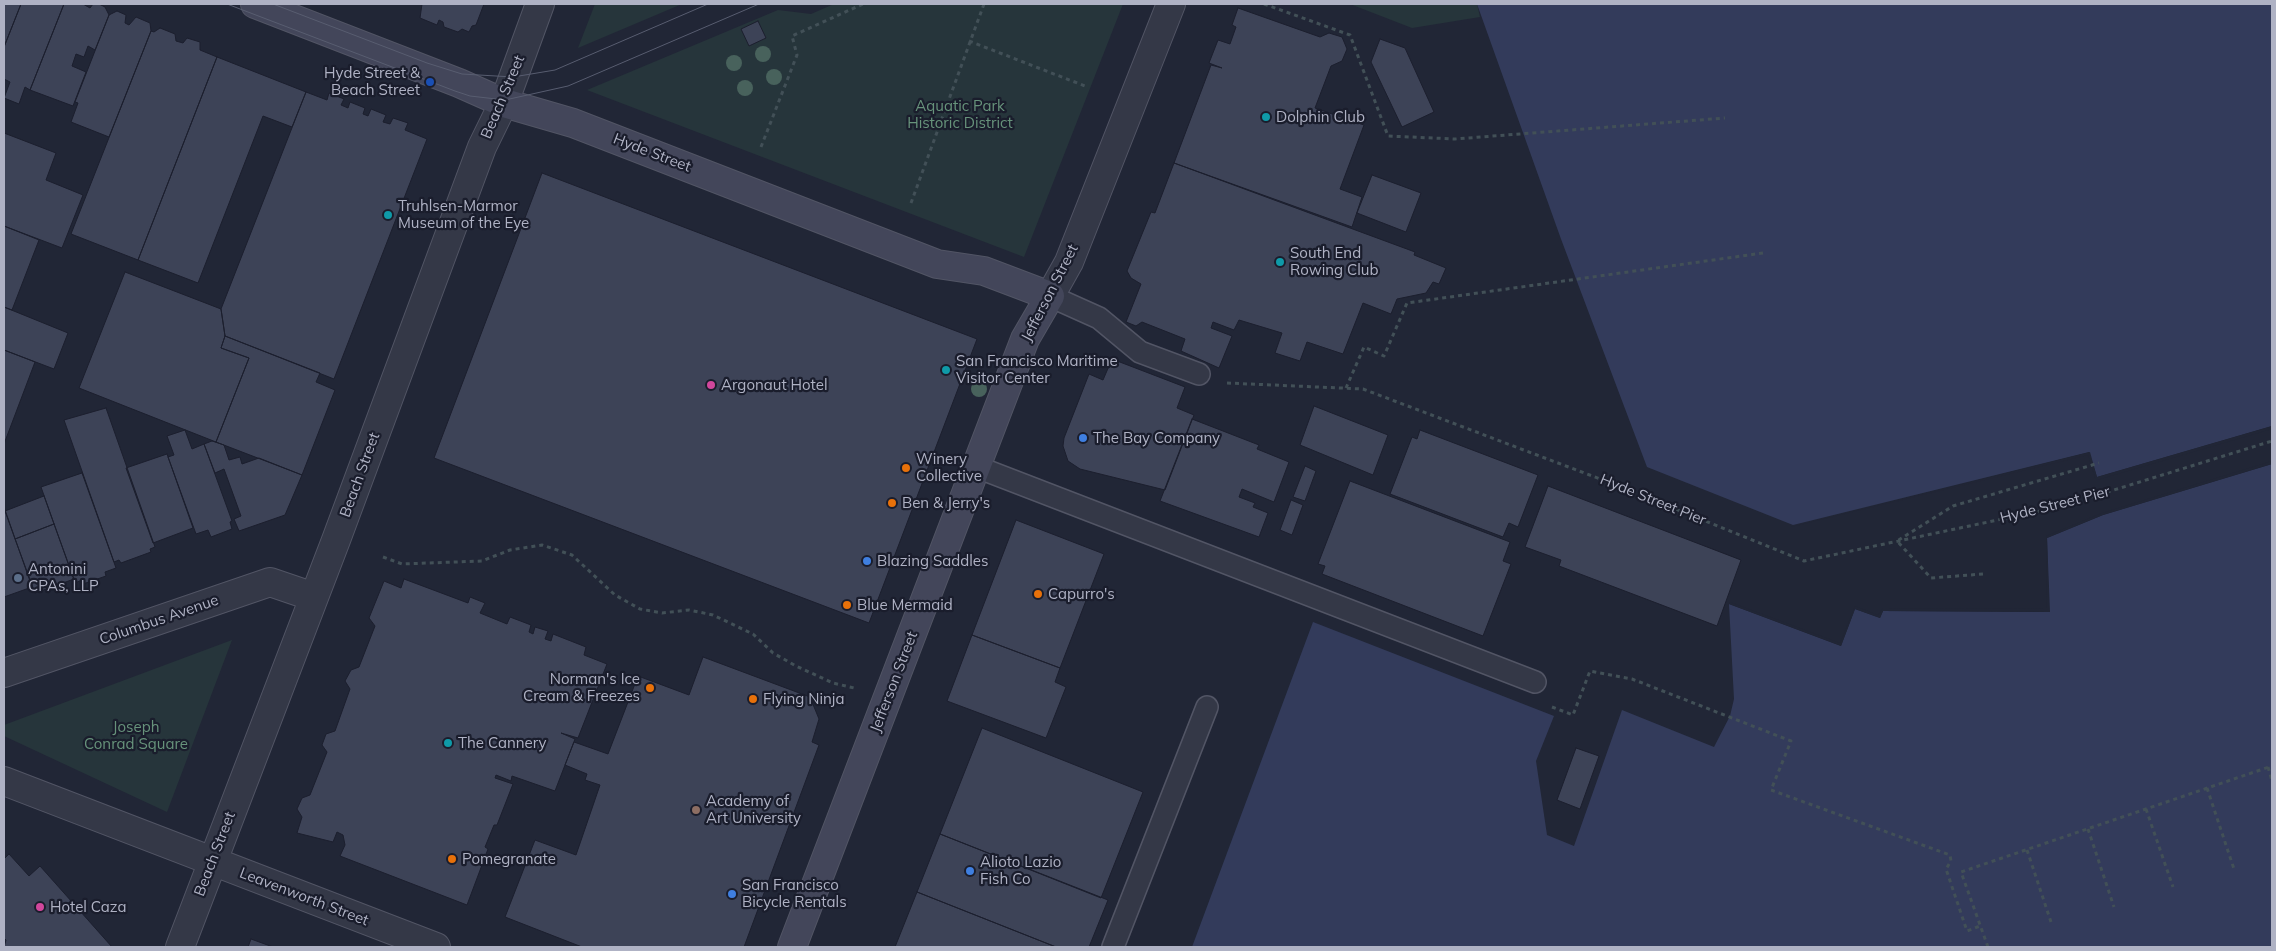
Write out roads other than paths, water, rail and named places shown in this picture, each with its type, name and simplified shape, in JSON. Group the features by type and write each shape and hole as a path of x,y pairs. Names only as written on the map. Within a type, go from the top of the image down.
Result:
{"street":[{"name":"Hyde Street","path":"255,4 459,82 504,103 574,123 937,264 984,271 1050,296"},
{"name":"Beach Street","path":"180,947 314,597 482,147 504,103 540,4"},
{"name":"Jefferson Street","path":"792,947 1025,339 1069,262 1171,4"},
{"name":"Columbus Avenue","path":"4,673 270,582 314,597"},
{"name":"Leavenworth Street","path":"4,780 436,947"}],"lane":[{"path":"1050,296 1099,318 1140,352 1198,374"},
{"path":"977,467 1535,682"},
{"path":"1113,947 1207,707"}],"water":[{"path":"1477,4 2272,4 2272,426 2097,477 2089,452 1793,525 1647,467 1561,239"},
{"path":"2272,464 2272,947 1192,947 1313,622 1554,716 1536,761 1547,835 1574,846 1622,710 1714,747 1730,716 1734,699 1729,604 1841,646 1855,609 1880,618 1883,611 2049,612 2047,538 2103,515"}],"tram line":[{"path":"227,4 455,91 470,96 505,100 568,86 759,4"},
{"path":"273,4 427,63 462,74 513,77 555,70 708,4"}],"place":[{"name":"Hyde Street & Beach Street","path":"430,82"},
{"name":"Dolphin Club","path":"1266,117"},
{"name":"Truhlsen-Marmor Museum of the Eye","path":"388,215"},
{"name":"South End Rowing Club","path":"1280,262"},
{"name":"San Francisco Maritime Visitor Center","path":"946,370"},
{"name":"Argonaut Hotel","path":"711,385"},
{"name":"The Bay Company","path":"1083,438"},
{"name":"Winery Collective","path":"906,468"},
{"name":"Ben & Jerry's","path":"892,503"},
{"name":"Blazing Saddles","path":"867,561"},
{"name":"Antonini CPAs, LLP","path":"18,578"},
{"name":"Capurro's","path":"1038,594"},
{"name":"Blue Mermaid","path":"847,605"},
{"name":"Norman's Ice Cream & Freezes","path":"650,688"},
{"name":"Flying Ninja","path":"753,699"},
{"name":"The Cannery","path":"448,743"},
{"name":"Academy of Art University","path":"696,810"},
{"name":"Pomegranate","path":"452,859"},
{"name":"Alioto Lazio Fish Co","path":"970,871"},
{"name":"San Francisco Bicycle Rentals","path":"732,894"},
{"name":"Hotel Caza","path":"40,907"}],"park label":[{"name":"Aquatic Park Historic District","path":"960,114"},
{"name":"Joseph Conrad Square","path":"136,736"}]}
